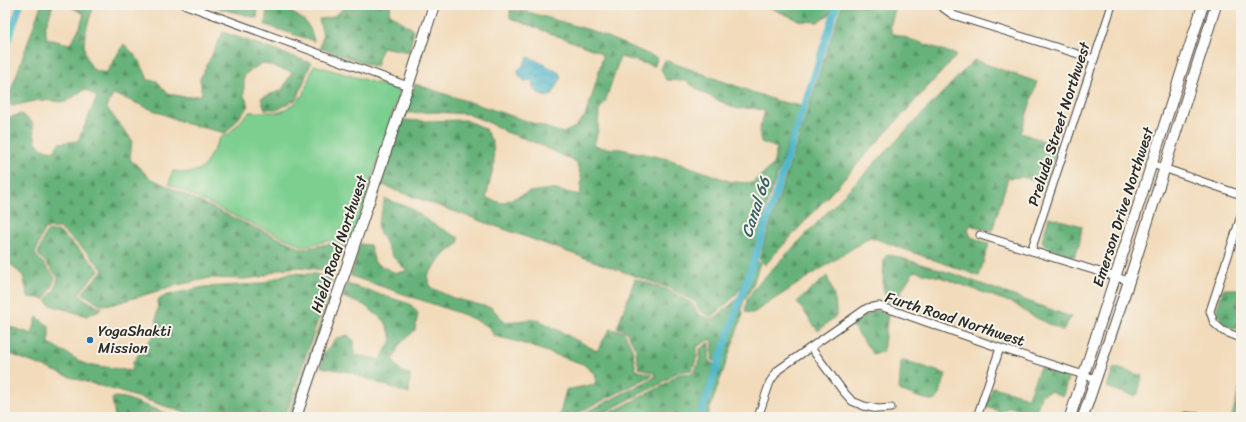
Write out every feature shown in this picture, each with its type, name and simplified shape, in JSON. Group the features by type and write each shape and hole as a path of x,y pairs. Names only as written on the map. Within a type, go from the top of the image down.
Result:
{"street":[{"path":"186,5 409,83"},
{"name":"Hield Road Northwest","path":"296,417 434,5"},
{"path":"939,5 953,15 1094,59"},
{"name":"Prelude Street Northwest","path":"1031,251 1112,5"},
{"name":"Emerson Drive Northwest","path":"1070,417 1203,5"},
{"name":"Emerson Drive Northwest","path":"1083,417 1216,5"},
{"path":"1152,164 1241,195"},
{"path":"1241,216 1210,311 1214,324 1223,331 1241,338"},
{"path":"980,235 1128,281"},
{"path":"1233,242 1241,245"},
{"name":"Furth Road Northwest","path":"758,417 770,382 778,370 867,308 879,306 1000,348 1096,379"},
{"path":"811,348 852,401 864,406 878,409 891,408"},
{"path":"977,417 1000,348"},
{"path":"1183,417 1201,417"}],"green space":[{"path":"41,5 53,5 45,28 47,39 70,44 80,27 84,14 68,5 94,5 86,30 84,46 85,54 94,70 106,73 124,44 139,60 148,80 157,81 167,93 184,97 202,95 200,79 223,32 311,63 297,99 279,109 265,109 261,98 282,90 292,72 262,63 244,75 244,96 249,106 226,133 187,124 114,94 106,107 132,140 130,159 150,178 303,249 328,244 343,246 340,262 331,271 299,267 280,269 261,277 245,279 210,278 174,286 114,304 100,305 82,293 103,270 89,254 59,228 44,229 35,254 55,277 52,287 45,299 28,297 23,276 5,259 5,119 21,114 32,122 36,142 42,149 54,151 59,143 78,141 97,97 85,89 66,102 39,100 12,106 7,102"},
{"path":"215,5 258,5 257,18 218,8"},
{"path":"272,5 282,5 306,22 312,33 314,41 265,25 267,8"},
{"path":"345,5 391,5 389,13 414,30 409,52 382,47 376,67 320,48 323,36 319,19 334,16 343,9"},
{"path":"763,5 833,5 830,14 818,22 801,21"},
{"path":"842,5 898,5 890,26 892,33 957,55 765,265 759,259"},
{"path":"510,10 528,12 593,31 657,58 655,66 620,57 605,102 599,110 598,129 594,146 621,149 668,159 732,182 752,183 773,165 777,148 761,142 759,131 765,111 753,108 737,109 703,93 686,81 666,80 661,69 665,60 777,101 802,106 767,203 763,223 744,282 734,297 712,317 700,311 695,302 669,288 381,184 402,120 466,120 485,129 493,143 494,164 486,198 502,203 529,192 551,189 580,195 582,179 576,162 536,143 506,132 492,124 468,114 436,112 404,113 415,84 563,133 575,127 585,116 603,56 597,51 510,18"},
{"path":"974,60 1037,82 1021,133 1059,146 1046,183 1021,177 1008,178 992,231 970,225 968,230 971,237 989,244 979,276 870,237 753,313 745,312 747,300 756,286"},
{"path":"314,65 400,90 344,262 346,247 344,244 328,241 303,246 239,218 169,184 173,171 189,173 203,168 222,135 228,135 249,112 281,112 298,101 303,95"},
{"path":"385,199 409,207 431,223 459,238 458,244 440,258 427,276 430,287 453,298 492,308 505,322 537,319 597,351 610,329 624,332 632,348 636,370 653,375 570,417 562,417 560,414 566,390 595,384 596,375 583,364 515,341 494,336 489,327 465,315 351,276 360,244 370,245 375,263 396,273 407,271 393,257 377,227"},
{"path":"771,200 775,201 756,258 756,260 760,263 752,287 743,303 743,314 707,417 700,417 718,365 717,362 712,360 713,342 710,339 697,347 697,357 692,370 678,372 660,384 595,417 577,417 655,377 654,373 639,368 635,347 626,331 617,328 635,279 668,290 693,304 698,314 714,319 737,299 747,283 766,224"},
{"path":"1049,217 1082,226 1079,246 1074,257 1046,246 1042,241"},
{"path":"58,231 99,270 79,293 80,296 98,307 103,308 87,316 50,305 46,301 55,289 58,277 38,254 46,232"},
{"path":"888,254 957,275 1071,317 1063,331 1027,313 1015,304 940,277 914,271 901,291 897,304 886,299 883,288 884,259"},
{"path":"289,273 315,274 332,279 285,417 199,417 73,378 5,352 5,325 32,334 37,317 49,326 49,343 85,364 132,371 133,362 156,332 158,300 167,295 204,287 260,284"},
{"path":"827,276 835,301 836,316 818,331 797,302"},
{"path":"347,284 410,304 418,313 415,330 399,345 393,360 400,371 410,375 409,394 349,372 321,367 324,353 337,338 348,335 354,341 355,355 380,360 392,339 385,321 364,305 343,297"},
{"path":"1223,289 1241,290 1241,330 1230,327 1221,320 1217,308"},
{"path":"331,292 331,300 292,417 288,417"},
{"path":"876,310 888,314 883,352 873,354 852,325"},
{"path":"710,342 709,362 715,364 697,417 602,417 662,386 679,374 694,373 700,358 700,349"},
{"path":"904,360 946,374 939,396 935,401 921,398 899,390 901,362"},
{"path":"1040,367 1068,378 1063,396 1050,391 1041,395 1035,417 1025,417 1023,410 1009,407 1001,412 986,407 993,387 1028,397"},
{"path":"1114,367 1142,376 1138,394 1133,396 1107,387"},
{"path":"1240,385 1241,417 1232,416"},
{"path":"115,397 125,398 176,417 115,417 112,399"}],"water":[{"path":"528,57 559,73 561,78 552,95 541,95 533,87 531,80 524,81 518,73 518,70 522,67"}],"waterway":[{"path":"5,51 20,5"},
{"name":"Canal 66","path":"700,417 760,242 837,5"}],"place":[{"name":"YogaShakti Mission","path":"90,340"}]}
